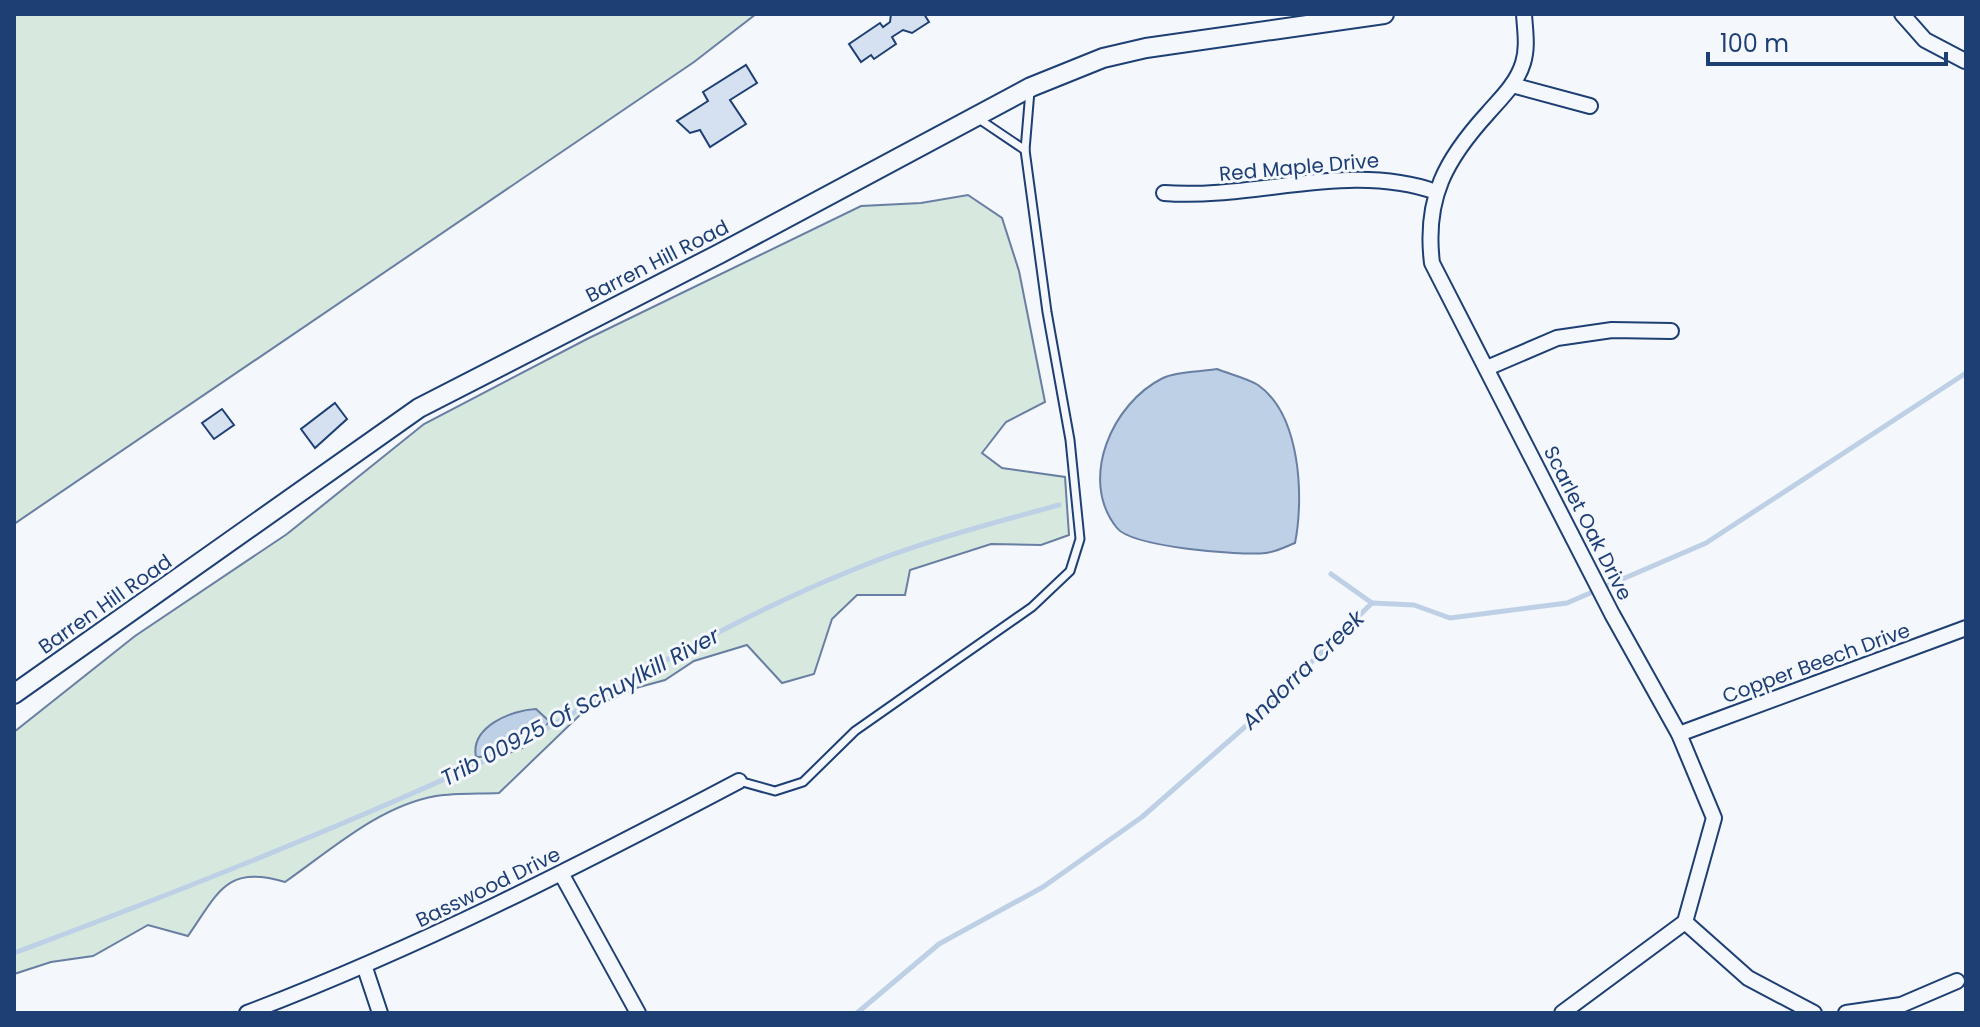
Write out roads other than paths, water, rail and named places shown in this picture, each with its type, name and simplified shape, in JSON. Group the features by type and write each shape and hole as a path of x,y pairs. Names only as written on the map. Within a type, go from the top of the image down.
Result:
{"street":[{"name":"Barren Hill Road","path":"14,694 419,408 719,254 1031,87 1069,70 1130,52 1384,14"},
{"name":"Scarlet Oak Drive","path":"1524,14 1525,51 1512,85 1456,150 1436,192 1430,236 1432,263 1612,614 1679,734 1714,818 1685,922"},
{"path":"1902,14 1925,40 1965,61"},
{"path":"1512,85 1590,106"},
{"name":"Red Maple Drive","path":"1164,193 1201,196 1371,178 1408,182 1436,192"},
{"path":"1487,368 1557,338 1612,330 1671,331"},
{"name":"Copper Beech Drive","path":"1679,734 1966,628"},
{"name":"Basswood Drive","path":"247,1013 365,968 562,875 739,781"},
{"path":"562,875 638,1013"},
{"path":"1562,1013 1685,922 1748,978 1814,1013"},
{"path":"365,968 380,1013"},
{"path":"1846,1013 1901,1005 1957,981"}],"lane":[{"path":"739,781 775,791 803,782 855,731 1032,607 1070,571 1080,539 1070,440 1047,312 1025,150 1031,87"},
{"path":"974,116 1025,150"}],"water":[{"path":"1217,369 1258,385 1283,416 1291,436 1299,481 1295,543 1253,554 1164,545 1127,535 1117,528 1106,509 1101,488 1101,466 1106,444 1129,405 1163,378"},
{"path":"536,709 549,721 536,739 509,753 476,757 479,737 494,722"}],"waterway":[{"name":"Andorra Creek","path":"857,1013 939,944 1043,887 1142,817 1246,726 1372,603 1414,605 1450,618 1567,603 1706,543 1966,373"},
{"name":"Trib 00925 Of Schuylkill River","path":"542,731 693,646 810,588 927,543 1059,505"},
{"name":"Trib 00925 Of Schuylkill River","path":"1331,574 1372,603"},
{"name":"Trib 00925 Of Schuylkill River","path":"14,953 258,858 498,755"}]}
